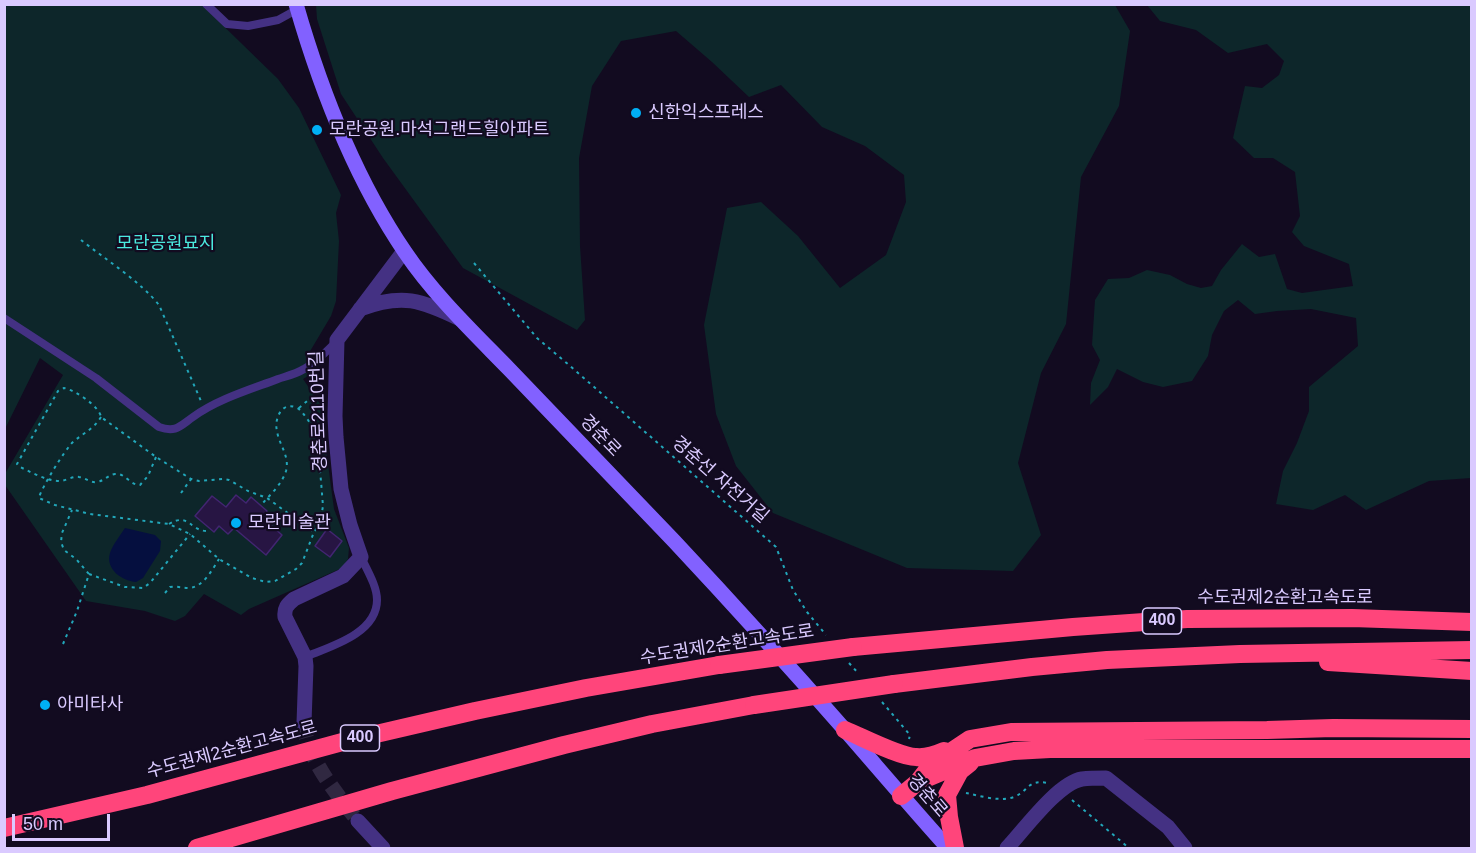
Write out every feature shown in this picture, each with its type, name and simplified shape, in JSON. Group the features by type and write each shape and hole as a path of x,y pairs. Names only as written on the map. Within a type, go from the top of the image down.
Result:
{"highway":[{"path":"1352,618 1472,611"},
{"name":"수도권제2순환고속도로","path":"4,828 147,795 346,741 465,713 586,688 719,665 850,654 1062,628 1186,619 1352,618 1472,622"},
{"name":"400","path":"197,849 393,791 564,745 652,724 754,705 894,684 1096,661 1240,654 1472,650"},
{"path":"1240,654 1278,659 1472,671"},
{"path":"845,730 916,758 934,756 970,739 1036,731 1472,729"},
{"path":"901,796 918,782 931,765 970,739"},
{"path":"918,782 975,758 1014,751 1472,748"},
{"path":"955,849 947,795 960,771 975,758"}],"street":[{"name":"경춘로","path":"297,7 332,111 370,194 419,272 461,320 675,543 845,730 948,849"},
{"name":"경춘로2110번길","path":"361,557 341,489 336,437 337,340 404,251"},
{"path":"360,309 383,301 410,300 423,303 461,320"},
{"path":"304,723 305,657 285,616 284,609 294,599 343,576 361,557"},
{"path":"1007,849 1060,791 1080,779 1106,778 1168,827 1185,849"},
{"path":"358,821 383,849"}],"lane":[{"path":"206,4 227,24 248,26 278,20 297,7"},
{"path":"4,318 96,378 159,427 166,429 181,426 229,398 303,370 322,356 337,340"},
{"path":"305,657 348,639 372,619 377,603 376,593 361,557"}],"path":[{"path":"81,240 142,287 159,305 205,410"},
{"name":"경춘선 자전거길","path":"474,263 537,338 776,547 793,590 807,612 827,636"},
{"path":"299,408 336,375"},
{"path":"156,457 148,476 140,485 134,485 119,474 112,474 101,481 94,482 78,476 63,481 47,479 17,464 58,391 64,388 70,389 100,411 101,417 90,431 73,442 47,479 39,493 39,498 55,505 90,514 169,524 190,534 219,559 252,578 266,582 275,581 302,563 314,532 320,524 323,506 315,438 311,425 299,408 286,407 280,411 277,418 276,430 285,453 286,469 277,486 261,505"},
{"path":"101,417 191,479 229,480 248,491 267,498 314,532"},
{"path":"181,493 191,479"},
{"path":"72,510 62,533 61,542 64,550 76,559 89,574 125,587 143,588 150,583 190,534"},
{"path":"169,524 181,519 201,531 207,531"},
{"path":"165,593 170,587 190,588 199,585 219,559"},
{"path":"63,644 89,574"},
{"path":"850,654 860,676"},
{"path":"882,701 910,735 908,745"},
{"path":"959,792 1003,799 1015,796 1032,783 1046,782 1076,803 1129,849"}],"green space":[{"name":"모란공원묘지","path":"5,5 202,5 278,79 299,108 341,195 336,213 339,241 336,301 331,316 309,353 318,370 303,379 320,404 334,509 349,548 348,559 342,568 249,609 241,615 204,594 185,616 175,621 145,611 86,601 5,485 6,472 63,375 40,358 5,429"},
{"path":"316,5 1115,5 1130,31 1119,106 1081,177 1066,324 1041,373 1018,463 1041,535 1013,571 907,568 773,513 736,466 716,414 704,325 727,208 761,202 798,236 840,288 886,255 906,202 904,175 865,146 822,127 781,85 749,97 676,31 621,41 592,86 579,158 580,246 585,320 577,330 463,268 383,158 341,94 317,19"},
{"path":"1147,5 1471,5 1471,478 1429,481 1366,510 1345,495 1313,510 1276,504 1283,471 1309,411 1309,387 1358,346 1356,318 1311,309 1255,314 1238,300 1224,311 1212,335 1208,356 1192,381 1163,387 1143,382 1117,369 1108,387 1090,405 1091,383 1100,360 1092,345 1095,300 1108,279 1129,278 1147,270 1170,275 1201,288 1212,286 1221,270 1242,244 1259,257 1275,254 1287,289 1302,293 1353,286 1349,264 1304,246 1292,232 1300,216 1295,172 1273,158 1254,158 1233,138 1245,86 1262,88 1279,75 1284,61 1267,44 1228,53 1196,30 1160,21"}],"shaded area":[{"path":"125,528 155,535 161,541 160,551 143,578 136,582 120,577 110,564 111,550"}],"building":[{"name":"모란미술관","path":"236,495 246,503 251,497 267,511 264,519 282,535 266,555 234,528 228,534 219,526 214,532 195,516 212,496 226,507"},
{"path":"327,529 342,541 330,557 315,546"}],"tunnel":[{"path":"304,723 306,736 316,762 358,821"}],"place":[{"name":"신한익스프레스","path":"636,113"},
{"name":"모란공원.마석그랜드힐아파트","path":"317,130"},
{"name":"모란미술관","path":"236,523"},
{"name":"아미타사","path":"45,705"}]}
